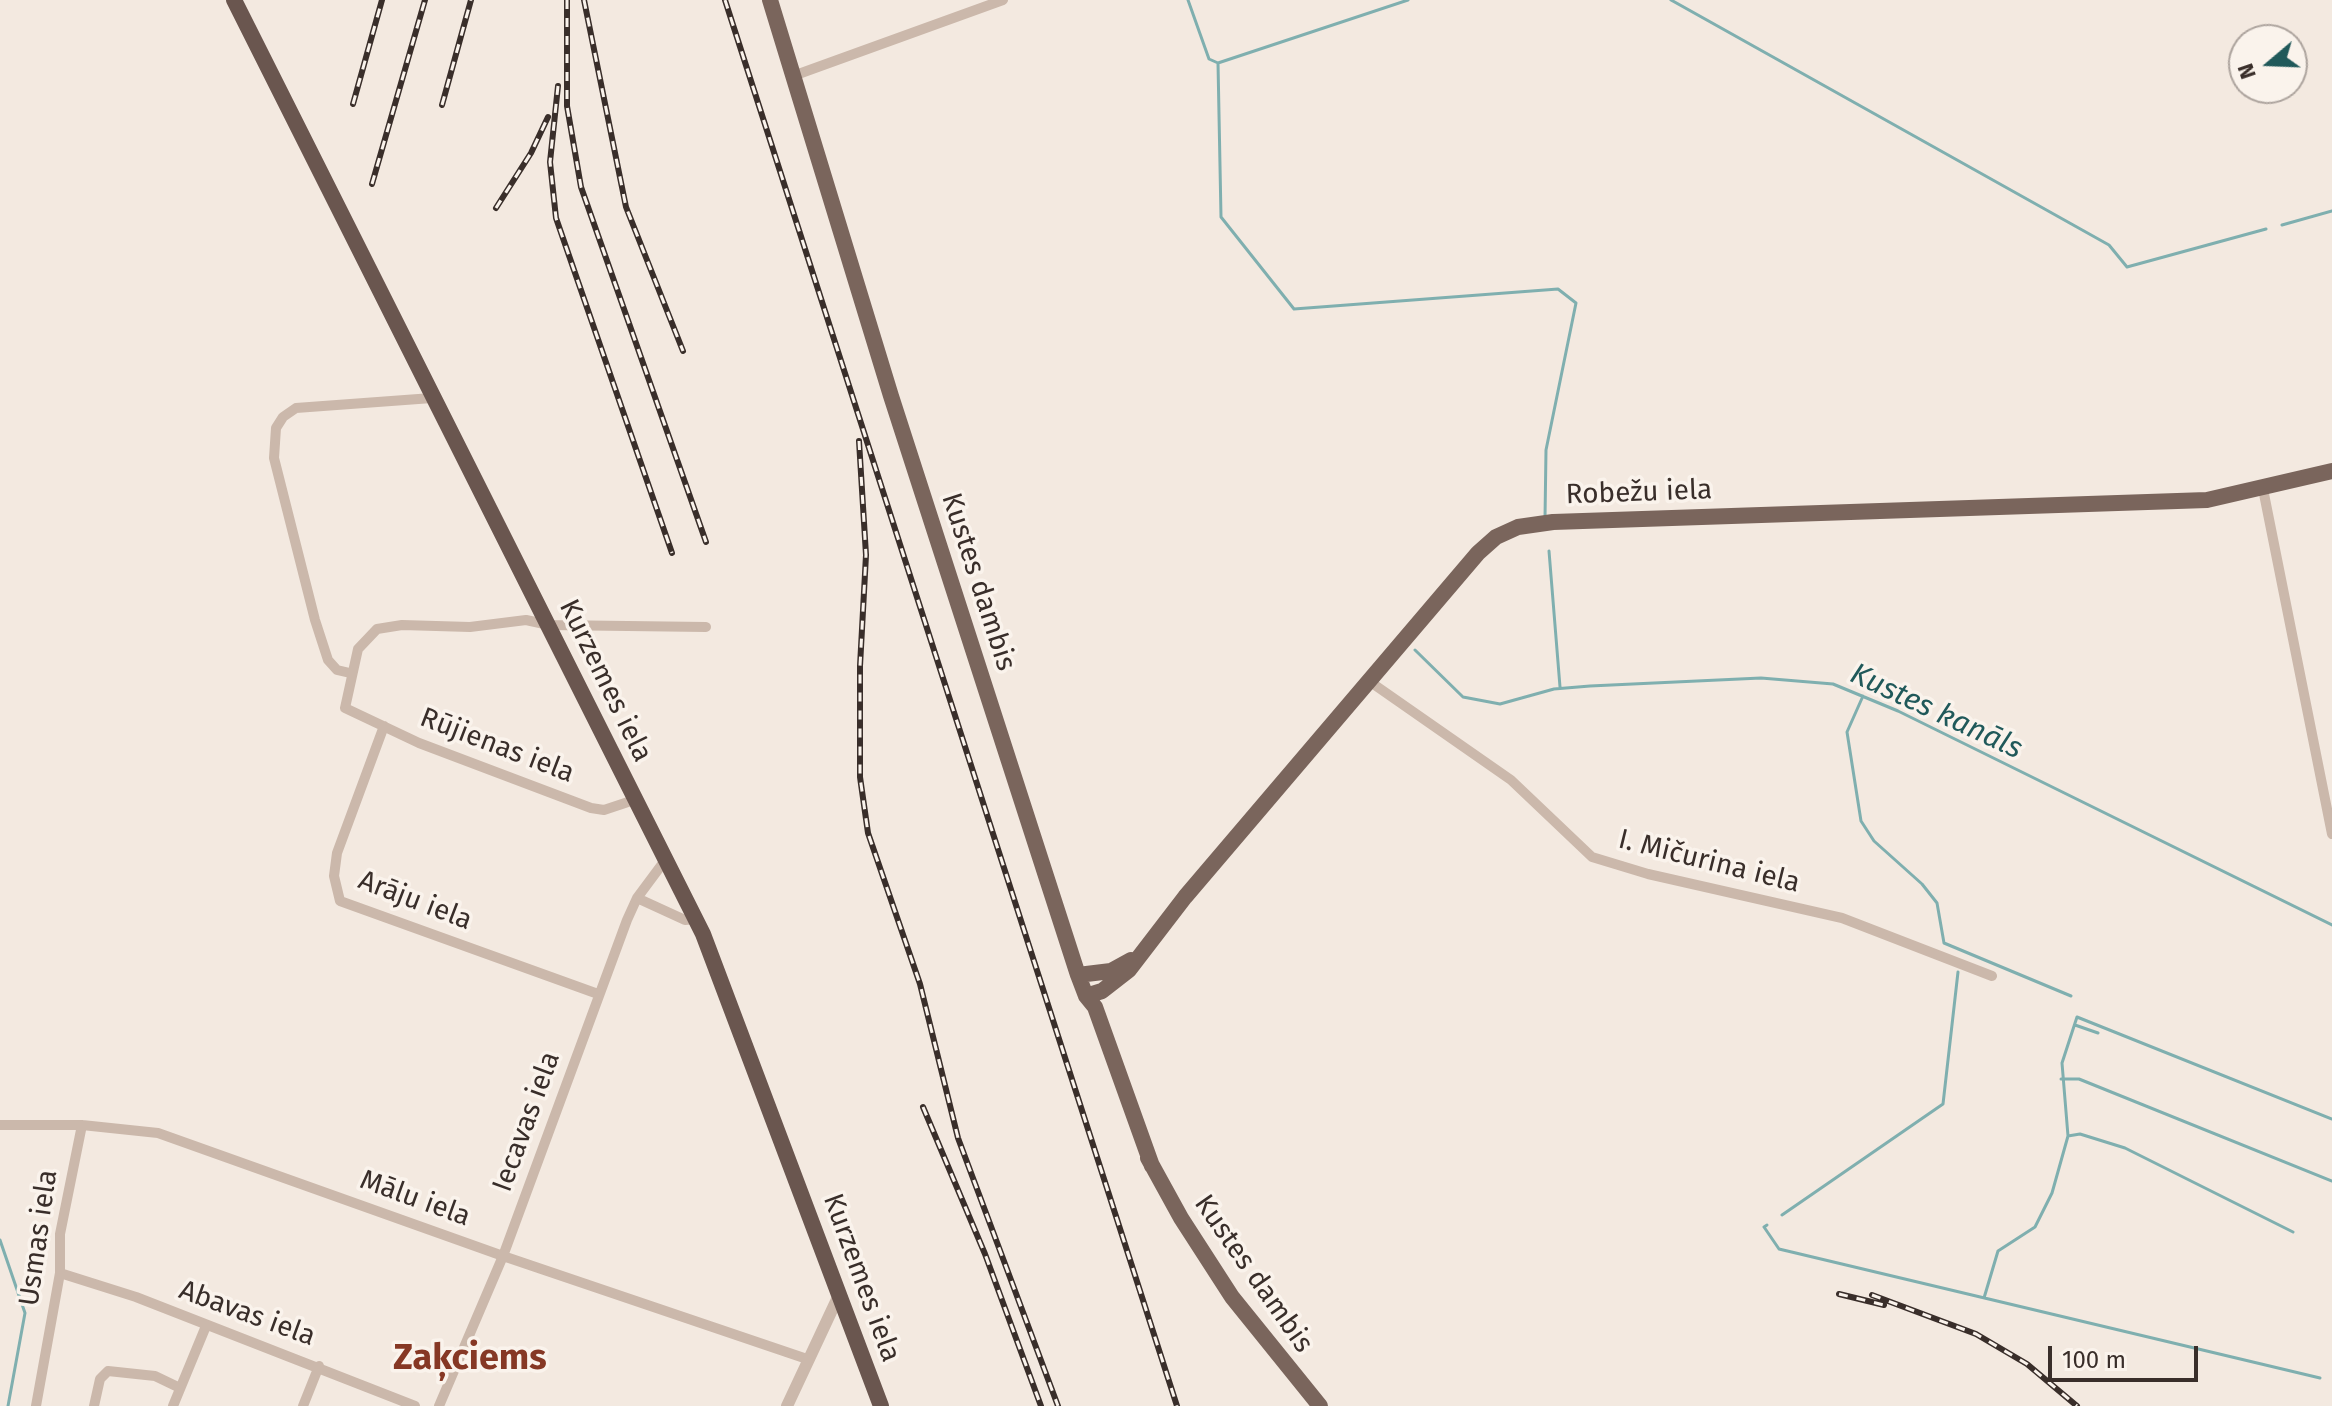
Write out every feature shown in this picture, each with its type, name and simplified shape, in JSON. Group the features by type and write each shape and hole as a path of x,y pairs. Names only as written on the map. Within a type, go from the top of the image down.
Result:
{"highway":[{"name":"Kurzemes iela","path":"234,0 696,919 750,1053 881,1406"}],"main road":[{"name":"Kustes dambis","path":"770,0 891,396 1078,975 1086,996 1095,1007 1152,1166 1223,1284 1320,1406"},
{"name":"Robežu iela","path":"1086,996 1119,980 1478,553 1496,537 1518,527 1553,522 2182,502 2263,489 2332,471"},
{"name":"Robežu iela","path":"1078,975 1111,971 1138,954"}],"street":[{"path":"793,76 1003,0"},
{"path":"432,398 296,408 283,417 276,428 274,458 315,620 328,660 337,670 350,673 358,649 377,629 402,625 470,627 526,620 549,625 706,627"},
{"path":"2263,489 2332,834"},
{"name":"Rūjienas iela","path":"350,673 345,708 419,743 591,808 604,810 634,800"},
{"name":"I. Mičurina iela","path":"1369,681 1511,780 1592,857 1648,874 1842,918 1992,976"},
{"name":"Arāju iela","path":"384,726 337,853 334,876 340,901 598,994"},
{"name":"Iecavas iela","path":"439,1406 503,1256 598,994 637,898 666,859"},
{"path":"637,898 685,920 696,919"},
{"name":"Mālu iela","path":"0,1125 82,1125 158,1133 503,1256 807,1359"},
{"name":"Usmas iela","path":"36,1406 60,1273 60,1234 82,1125"},
{"name":"Abavas iela","path":"60,1273 136,1297 415,1406"},
{"path":"787,1406 839,1295"},
{"path":"173,1406 206,1326"},
{"path":"303,1406 319,1366"},
{"path":"94,1406 100,1379 108,1371 155,1376 180,1388"}],"waterway":[{"path":"1188,0 1209,59 1218,63 1408,0"},
{"path":"1671,0 2109,245 2127,267 2266,229"},
{"path":"1218,63 1221,217 1294,309 1558,289 1576,303 1546,450 1545,518"},
{"path":"2282,225 2332,211"},
{"path":"1549,551 1560,687"},
{"name":"Kustes kanāls","path":"1415,650 1463,697 1500,704 1554,689 1590,686 1761,678 1833,684 1898,711 2332,925"},
{"path":"1863,696 1847,732 1861,821 1874,841 1922,884 1937,903 1944,943 2071,996"},
{"path":"1782,1215 1943,1104 1958,972"},
{"path":"1984,1298 1998,1251 2035,1227 2052,1193 2068,1136 2062,1063 2077,1017 2332,1119"},
{"path":"2075,1025 2098,1033"},
{"path":"2061,1079 2079,1079 2332,1181"},
{"path":"2068,1136 2080,1134 2125,1148 2293,1232"},
{"path":"1767,1225 1764,1227 1779,1249 2320,1378"},
{"path":"0,1240 25,1313 8,1406"}],"railway":[{"path":"353,104 382,0"},
{"path":"372,184 425,0"},
{"path":"442,105 471,0"},
{"path":"567,0 567,106 581,187 706,542"},
{"path":"584,0 626,207 683,351"},
{"path":"725,0 1177,1406"},
{"path":"558,86 550,162 556,218 672,553"},
{"path":"496,208 531,153 548,117"},
{"path":"859,441 866,555 860,666 860,777 868,833 920,984 958,1138 1058,1406"},
{"path":"923,1107 985,1254 1041,1406"},
{"path":"1839,1294 1884,1305"},
{"path":"1872,1295 1976,1334 2027,1364 2077,1406"}],"district":[{"name":"Zaķciems","path":"470,1359"}]}
